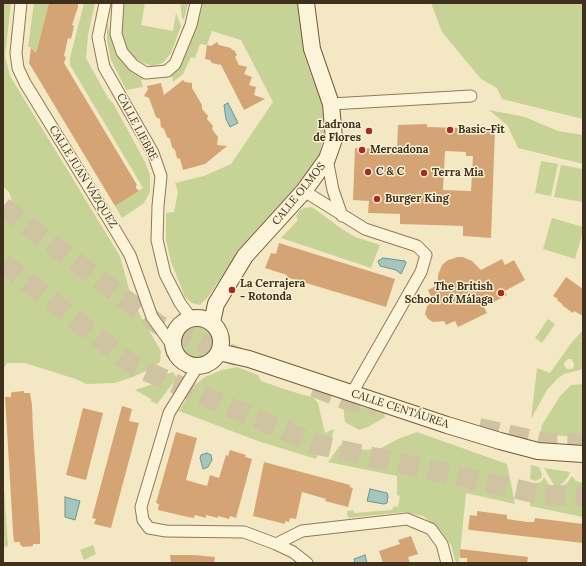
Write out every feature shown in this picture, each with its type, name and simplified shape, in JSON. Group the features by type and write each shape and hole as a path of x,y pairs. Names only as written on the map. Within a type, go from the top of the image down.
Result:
{"street":[{"name":"CALLE JUAN VÁZQUEZ","path":"22,3 16,52 18,68 25,83 130,255 152,317 172,345"},
{"name":"CALLE LIEBRE","path":"105,3 98,37 104,67 153,153 161,176 157,240 165,274 180,303 191,318"},
{"path":"118,3 116,34 122,52 133,65 146,73 167,71 175,64 191,25 196,3"},
{"name":"CALLE OLMOS","path":"212,322 216,304 245,256 304,191 327,159 334,139 331,104 312,49 306,3"},
{"path":"331,104 471,96"},
{"path":"327,159 333,190 342,216"},
{"path":"304,191 365,229 417,246 426,255 422,272 352,393"},
{"path":"191,318 202,318 212,322 221,336 219,352 210,362 196,366 187,365 179,359 172,345 174,334 180,324 191,318"},
{"name":"CALLE CENTÁUREA","path":"219,352 249,359 332,388 352,393 448,425 538,451 583,454"},
{"path":"196,366 169,413 142,507 142,520 149,528 166,531 244,532 293,552 307,563"},
{"path":"276,544 302,531 407,519 430,529 442,544 447,563"}],"green space":[{"path":"3,3 11,3 5,56 10,76 120,256 130,293 140,315 161,351 160,362 152,368 133,377 114,383 86,384 76,379 25,363 7,363 3,369 3,212 11,207 12,201 9,192 3,186"},
{"path":"34,3 49,3 36,53 28,47"},
{"path":"84,3 95,3 88,35 86,58 108,98 113,103 145,162 150,175 150,192 144,203 122,218 115,206 143,188 70,65 70,58"},
{"path":"122,3 145,3 141,25 173,31 176,13 181,26 171,53 163,63 152,66 141,62 129,53 123,43 120,28"},
{"path":"180,3 188,3 184,20 182,18"},
{"path":"202,3 298,3 304,55 312,78 322,99 325,116 324,133 318,160 304,181 291,193 231,263 208,297 200,305 192,303 185,297 171,262 166,240 166,213 174,212 178,192 175,183 204,176 231,164 273,102 241,40 212,31 207,45 200,44 195,58 191,57 183,74 173,82 172,76 167,78 166,75 175,73 187,52 196,28"},
{"path":"431,3 583,3 583,119 502,99 497,88 481,79 442,32"},
{"path":"107,22 113,45 122,62 136,73 153,77 141,80 143,87 126,90 111,60 107,40"},
{"path":"489,110 525,117 558,131 583,135 583,164 518,148 507,125"},
{"path":"541,161 558,164 551,196 535,193"},
{"path":"561,165 583,169 583,202 554,197"},
{"path":"312,207 355,237 380,245 371,268 281,238 298,220 296,216 299,211 304,208"},
{"path":"552,218 583,227 583,232 575,259 543,249"},
{"path":"548,319 555,324 542,343 535,338"},
{"path":"197,327 203,328 211,336 211,348 203,356 197,357 191,356 183,348 182,342 183,336 191,328"},
{"path":"583,330 583,339 581,341 583,343 583,369 564,374 557,379 547,390 531,419 537,368 550,373 572,342","holes":["568,359 571,359 574,366 572,369 567,369 564,363"]},
{"path":"237,367 258,375 261,381 314,398 318,403 325,433 334,429 328,445 323,444 316,459 258,441 179,411 195,385 205,377 222,370"},
{"path":"173,372 177,378 157,404 135,390 153,384 167,374"},
{"path":"583,384 583,437 542,435 542,425 560,396 571,385"},
{"path":"345,402 384,413 385,417 368,427 359,430 345,422 343,404"},
{"path":"417,432 507,464 515,504 466,493 459,563 456,563 451,545 441,531 423,516 404,512 348,518 347,511 353,510 354,513 392,510 394,506 398,507 400,496 397,495 397,476 328,462 340,445 366,450 381,448 398,439"},
{"path":"531,465 539,467 542,474 541,478 536,481 530,479"},
{"path":"544,468 570,472 563,483 558,487 555,487"},
{"path":"3,472 8,546 3,547"},
{"path":"572,476 576,481 583,483 583,517 530,506 531,483 538,483 542,481 544,477 553,490 557,490 567,483"},
{"path":"93,545 96,554 84,560 80,550"}],"water":[{"path":"228,103 238,123 230,127 226,119 224,105"},
{"path":"383,258 405,261 406,263 401,274 396,270 380,266 378,261"},
{"path":"207,453 211,455 212,460 208,467 203,469 200,458 201,455"},
{"path":"370,489 387,493 387,503 384,504 367,501"},
{"path":"65,497 80,501 75,520 65,517"},
{"path":"365,555 367,563 355,563 354,559"}],"building":[{"path":"49,3 78,3 72,25 74,26 71,39 68,38 64,63 137,185 136,188 139,191 115,206 29,63 31,48 36,53"},
{"path":"217,42 219,45 234,50 237,55 235,57 239,65 247,67 244,74 252,77 249,85 256,87 254,95 265,99 244,110 221,65 212,63 210,60 205,59 207,45 211,46"},
{"path":"183,80 185,82 192,83 192,88 202,105 202,109 208,116 207,119 213,126 212,129 218,137 217,145 227,146 205,164 183,170 180,159 177,158 170,139 161,127 160,119 156,117 149,98 144,96 148,89 147,86 161,83 164,95"},
{"path":"427,124 427,127 495,129 491,238 463,236 463,226 400,224 400,214 368,213 369,201 353,200 355,148 397,150 398,125","holes":["445,151 466,152 466,156 473,156 471,191 443,190"]},
{"path":"279,243 395,279 386,307 286,277 287,275 265,268 271,253 276,254"},
{"path":"463,257 472,261 481,270 502,259 505,265 514,260 525,280 505,291 507,295 484,307 487,313 458,327 455,321 446,325 444,321 433,322 428,319 425,314 427,306 433,301 428,290 438,285 438,275 442,265 448,260"},
{"path":"566,277 583,289 583,316 574,311 573,313 553,296"},
{"path":"24,391 24,393 30,393 32,405 40,544 22,547 20,542 14,542 5,397 11,397 11,393 13,392"},
{"path":"122,406 132,409 129,421 139,423 111,528 94,524 96,519 92,518"},
{"path":"83,408 103,413 86,480 66,475"},
{"path":"176,432 197,438 186,480 207,486 210,475 219,478 226,455 228,456 230,450 246,455 245,457 252,459 236,518 230,516 229,519 218,516 218,518 206,515 206,518 195,515 194,518 158,510 159,504 156,503"},
{"path":"264,462 350,485 350,487 353,488 348,507 325,501 326,499 302,492 296,519 290,518 289,522 285,521 285,524 253,516"},
{"path":"477,511 507,515 507,519 527,522 534,522 535,518 583,524 583,543 470,530 468,529 470,515 477,516"},
{"path":"411,536 418,554 408,557 410,563 383,563 379,551 400,544 398,540"},
{"path":"460,549 528,557 527,563 467,563 467,558 460,558"},
{"path":"170,555 215,557 214,563 171,563"}],"tunnel":[{"path":"3,207 159,325 238,357"},
{"path":"3,263 134,366 318,445 543,495 583,496"},
{"path":"314,387 346,400 377,407"},
{"path":"479,428 547,443 583,443"}],"place":[{"name":"Basic-Fit","path":"450,130"},
{"name":"Ladrona de Flores","path":"369,131"},
{"name":"Mercadona","path":"362,150"},
{"name":"C & C","path":"368,172"},
{"name":"Terra Mia","path":"424,173"},
{"name":"Burger King","path":"377,199"},
{"name":"La Cerrajera - Rotonda","path":"232,290"},
{"name":"The British School of Málaga","path":"501,293"}]}
